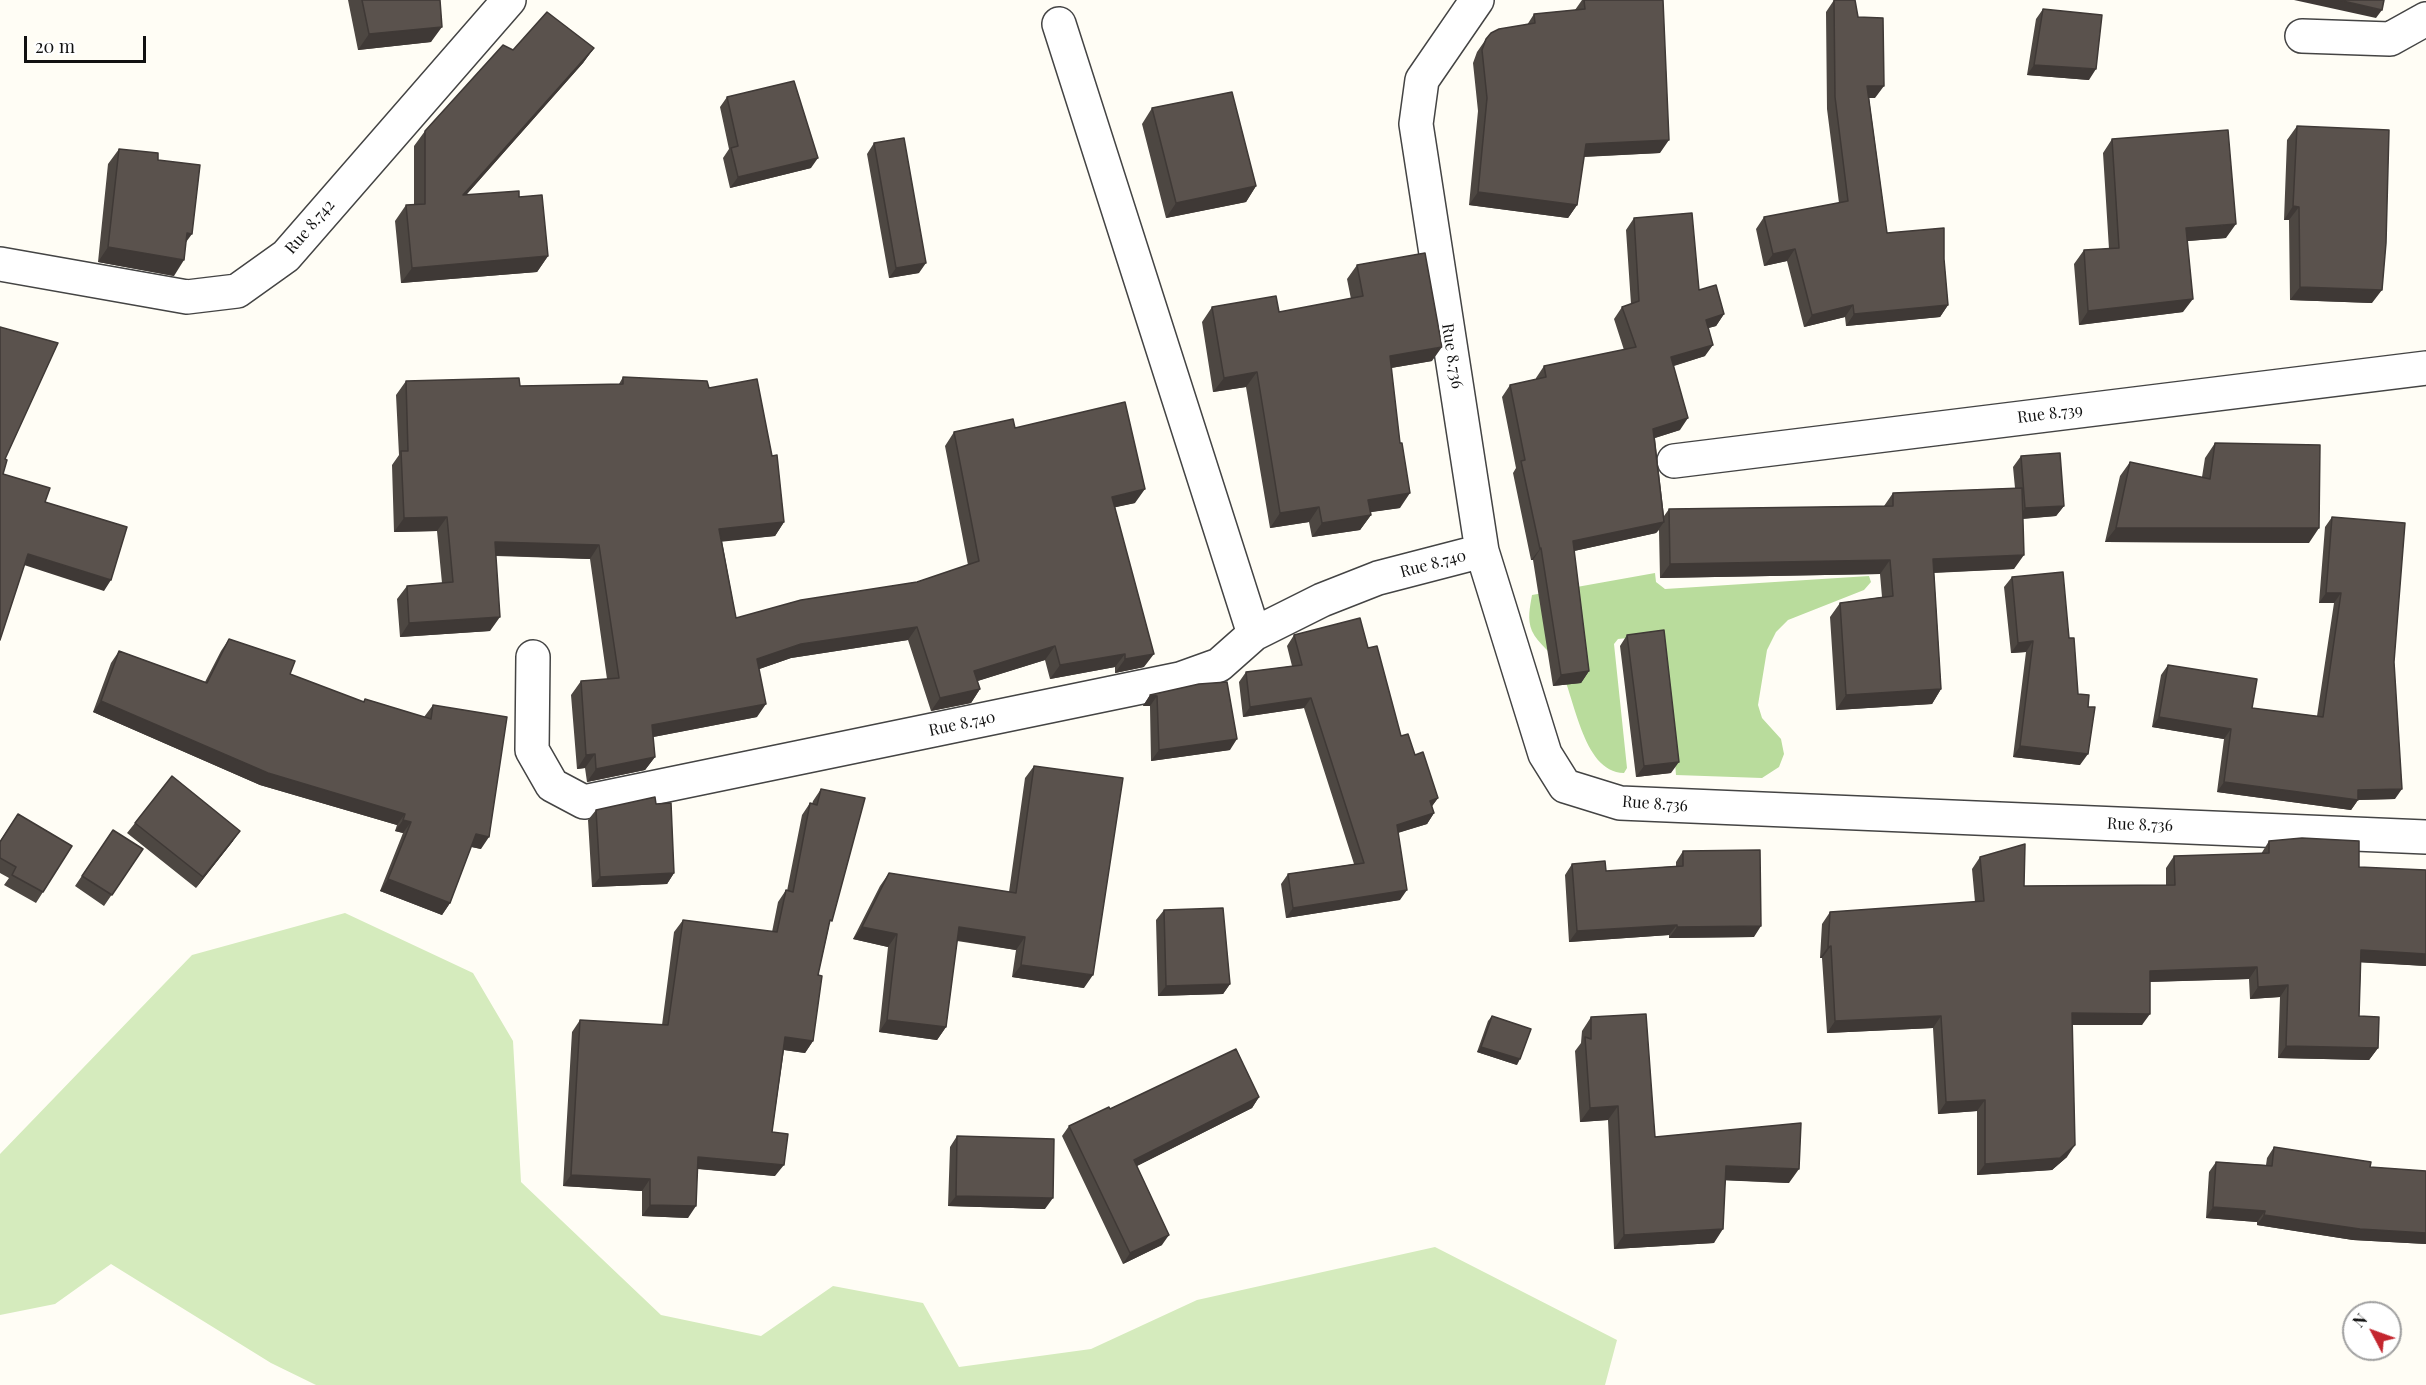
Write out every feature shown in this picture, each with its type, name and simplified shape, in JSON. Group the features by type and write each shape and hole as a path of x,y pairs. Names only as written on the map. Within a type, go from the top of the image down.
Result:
{"street":[{"name":"Rue 8.742","path":"0,264 187,297 237,291 286,256 509,0"},
{"name":"Rue 8.736","path":"1478,0 1422,80 1416,124 1482,551 1545,754 1565,786 1620,803 2426,837"},
{"path":"2302,36 2390,39 2426,19"},
{"path":"1059,24 1254,634"},
{"name":"Rue 8.739","path":"1674,461 2426,368"},
{"name":"Rue 8.740","path":"532,657 532,750 552,785 584,802 1180,679 1219,665 1254,634 1322,600 1378,578 1482,551"}],"green space":[{"path":"1655,573 1656,582 1665,589 1869,576 1871,582 1864,590 1788,620 1776,632 1767,650 1758,705 1762,718 1781,739 1784,754 1779,767 1762,778 1676,775 1665,642 1657,635 1618,639 1614,644 1627,768 1624,773 1610,769 1598,760 1589,746 1558,664 1538,640 1530,626 1532,595"},
{"path":"345,913 473,973 513,1041 521,1182 661,1315 761,1336 833,1286 923,1303 959,1367 1091,1349 1197,1300 1435,1247 1617,1340 1605,1385 316,1385 271,1363 111,1264 55,1304 0,1315 0,1154 192,955"}],"building":[{"path":"362,0 440,0 442,27 369,34"},
{"path":"1584,0 1663,0 1669,140 1586,144 1577,205 1478,192 1487,98 1482,50 1486,39 1499,29 1535,23 1534,14 1585,9"},
{"path":"1834,0 1855,0 1858,17 1883,18 1884,86 1867,86 1887,233 1944,228 1948,305 1854,314 1853,305 1812,315 1795,249 1773,254 1764,217 1848,201 1835,97"},
{"path":"2339,0 2384,0 2382,10"},
{"path":"2043,9 2102,15 2096,69 2034,65"},
{"path":"547,12 594,48 463,195 519,191 519,197 542,195 548,256 412,268 406,205 425,204 425,131 503,45 513,50"},
{"path":"794,81 818,158 738,177 731,148 738,146 727,97"},
{"path":"1232,92 1256,186 1176,203 1152,108"},
{"path":"2297,126 2389,130 2386,243 2382,290 2300,287 2299,207 2293,206"},
{"path":"2228,130 2236,224 2186,228 2193,299 2088,311 2084,250 2119,248 2112,139"},
{"path":"904,138 926,263 896,268 874,143"},
{"path":"119,149 158,153 158,160 200,165 192,234 187,233 184,260 108,247"},
{"path":"1692,213 1699,290 1716,285 1724,314 1706,320 1713,345 1671,357 1688,418 1653,429 1664,522 1573,541 1589,671 1561,675 1541,548 1521,461 1525,460 1510,385 1546,377 1544,366 1636,347 1622,307 1639,301 1634,218"},
{"path":"1425,253 1442,347 1390,356 1400,443 1402,443 1410,493 1368,500 1371,515 1322,523 1319,507 1280,513 1257,372 1224,378 1212,307 1276,296 1279,312 1363,296 1357,265"},
{"path":"0,327 58,343 5,459 7,460 3,474 50,488 45,502 127,527 111,580 28,554 0,640"},
{"path":"623,377 707,381 709,388 757,379 772,456 777,455 784,522 719,529 736,618 801,600 917,582 979,561 954,432 1013,419 1015,428 1125,402 1145,489 1112,497 1154,654 1125,659 1125,654 1060,665 1055,646 974,671 980,689 940,698 917,627 801,644 757,659 766,704 652,725 655,757 596,769 595,754 586,755 581,681 619,678 599,545 495,542 500,617 409,623 407,586 453,582 447,517 404,518 401,451 408,451 406,381 519,378 520,386 623,384"},
{"path":"2215,443 2320,445 2319,528 2116,528 2130,462 2210,479"},
{"path":"2060,453 2064,506 2025,508 2021,456"},
{"path":"2022,488 2024,555 1933,559 1941,689 1846,695 1840,603 1893,596 1890,560 1670,564 1669,509 1893,506 1893,493"},
{"path":"2332,517 2405,523 2394,662 2402,789 2358,790 2358,800 2224,782 2231,729 2159,717 2168,665 2257,679 2252,708 2323,717 2341,593 2326,593"},
{"path":"2063,572 2069,638 2074,638 2078,694 2089,695 2088,707 2095,707 2088,754 2020,746 2033,641 2018,643 2012,577"},
{"path":"1360,618 1368,648 1377,646 1401,736 1408,734 1415,755 1423,752 1438,798 1430,801 1434,813 1397,825 1407,890 1293,908 1288,874 1364,863 1311,698 1250,707 1246,672 1302,665 1294,635"},
{"path":"1664,630 1679,762 1644,766 1627,635"},
{"path":"229,639 295,661 290,674 364,702 365,699 431,719 433,705 507,717 489,837 476,834 450,903 388,879 411,822 403,820 405,814 268,773 101,701 119,651 207,683"},
{"path":"1227,682 1237,739 1159,750 1157,696 1150,695 1199,684"},
{"path":"1034,766 1123,778 1093,975 1021,965 1025,937 959,927 946,1027 887,1020 897,934 862,927 889,873 1016,893"},
{"path":"172,776 240,831 203,877 135,823"},
{"path":"821,789 865,798 832,921 830,920 818,975 822,976 813,1041 785,1037 772,1132 788,1134 784,1165 698,1157 696,1206 650,1205 650,1179 571,1175 580,1020 668,1025 683,920 777,932 786,890 793,892 810,803 817,805"},
{"path":"655,797 656,804 671,803 674,873 600,877 596,810"},
{"path":"18,814 72,846 43,892 12,875 16,867 0,858 0,842"},
{"path":"113,830 143,849 112,895 82,876"},
{"path":"2302,838 2359,841 2359,867 2426,870 2426,954 2361,950 2359,1016 2379,1017 2378,1048 2286,1046 2288,985 2258,987 2257,967 2150,971 2150,1014 2072,1013 2075,1145 2060,1158 1985,1164 1985,1100 1946,1102 1941,1016 1835,1021 1831,946 1828,947 1830,912 1984,901 1980,857 2025,844 2024,886 2175,885 2174,856 2269,853 2269,841"},
{"path":"1760,850 1761,926 1677,927 1677,925 1577,931 1572,864 1605,861 1606,871 1683,866 1683,851"},
{"path":"1223,908 1230,984 1166,986 1164,910"},
{"path":"1646,1014 1655,1137 1801,1123 1799,1169 1726,1166 1723,1229 1624,1235 1618,1106 1590,1108 1585,1037 1591,1039 1591,1017"},
{"path":"1492,1016 1531,1029 1520,1059 1481,1047"},
{"path":"1236,1049 1259,1097 1134,1160 1169,1235 1130,1253 1069,1126"},
{"path":"957,1136 1054,1139 1053,1198 956,1196"},
{"path":"2274,1147 2371,1162 2370,1167 2426,1171 2426,1233 2360,1229 2264,1215 2265,1211 2213,1207 2216,1162 2272,1166"}]}
